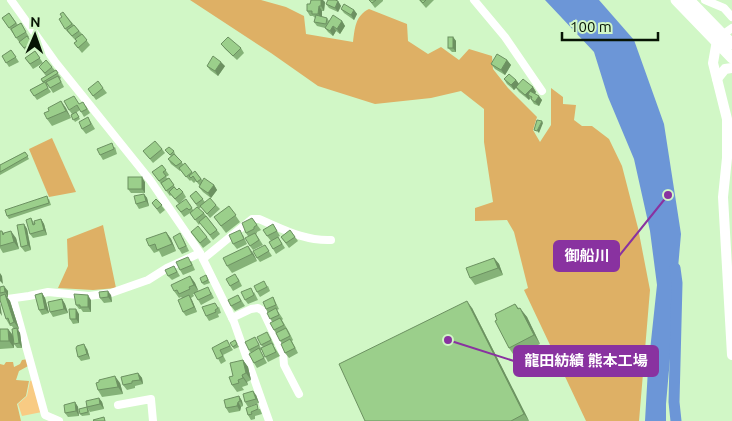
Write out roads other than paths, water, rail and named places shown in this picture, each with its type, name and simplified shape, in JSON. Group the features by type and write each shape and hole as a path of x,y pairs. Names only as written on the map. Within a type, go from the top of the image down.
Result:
{"highway":[{"path":"676,0 720,39 732,44"},
{"path":"689,0 720,39 732,58"}],"main road":[{"path":"720,39 713,63 727,118 727,158 723,197 732,355"},
{"path":"717,79 725,69 732,68"}],"street":[{"path":"11,0 56,63 150,180 202,256 232,318 269,421"},
{"path":"474,0 505,37 542,91"},
{"path":"705,0 724,8 732,17"},
{"path":"720,39 732,28"},
{"path":"0,300 48,292 89,296 112,293 148,280 167,268 202,256 252,219 311,240 331,240"},
{"path":"13,299 45,415 59,421"},
{"path":"232,318 258,308 263,311 283,353 284,366 299,394"},
{"path":"118,405 151,399 154,421"}],"water":[{"path":"545,0 599,0 634,40 664,124 681,234 666,421 645,421 648,369 657,285 650,231 634,159 608,97 594,52"}],"waterway":[{"path":"675,268 677,283 674,402 676,421"}],"place":[{"name":"御船川","path":"668,195"},
{"name":"龍田紡績 熊本工場","path":"448,340"}]}
